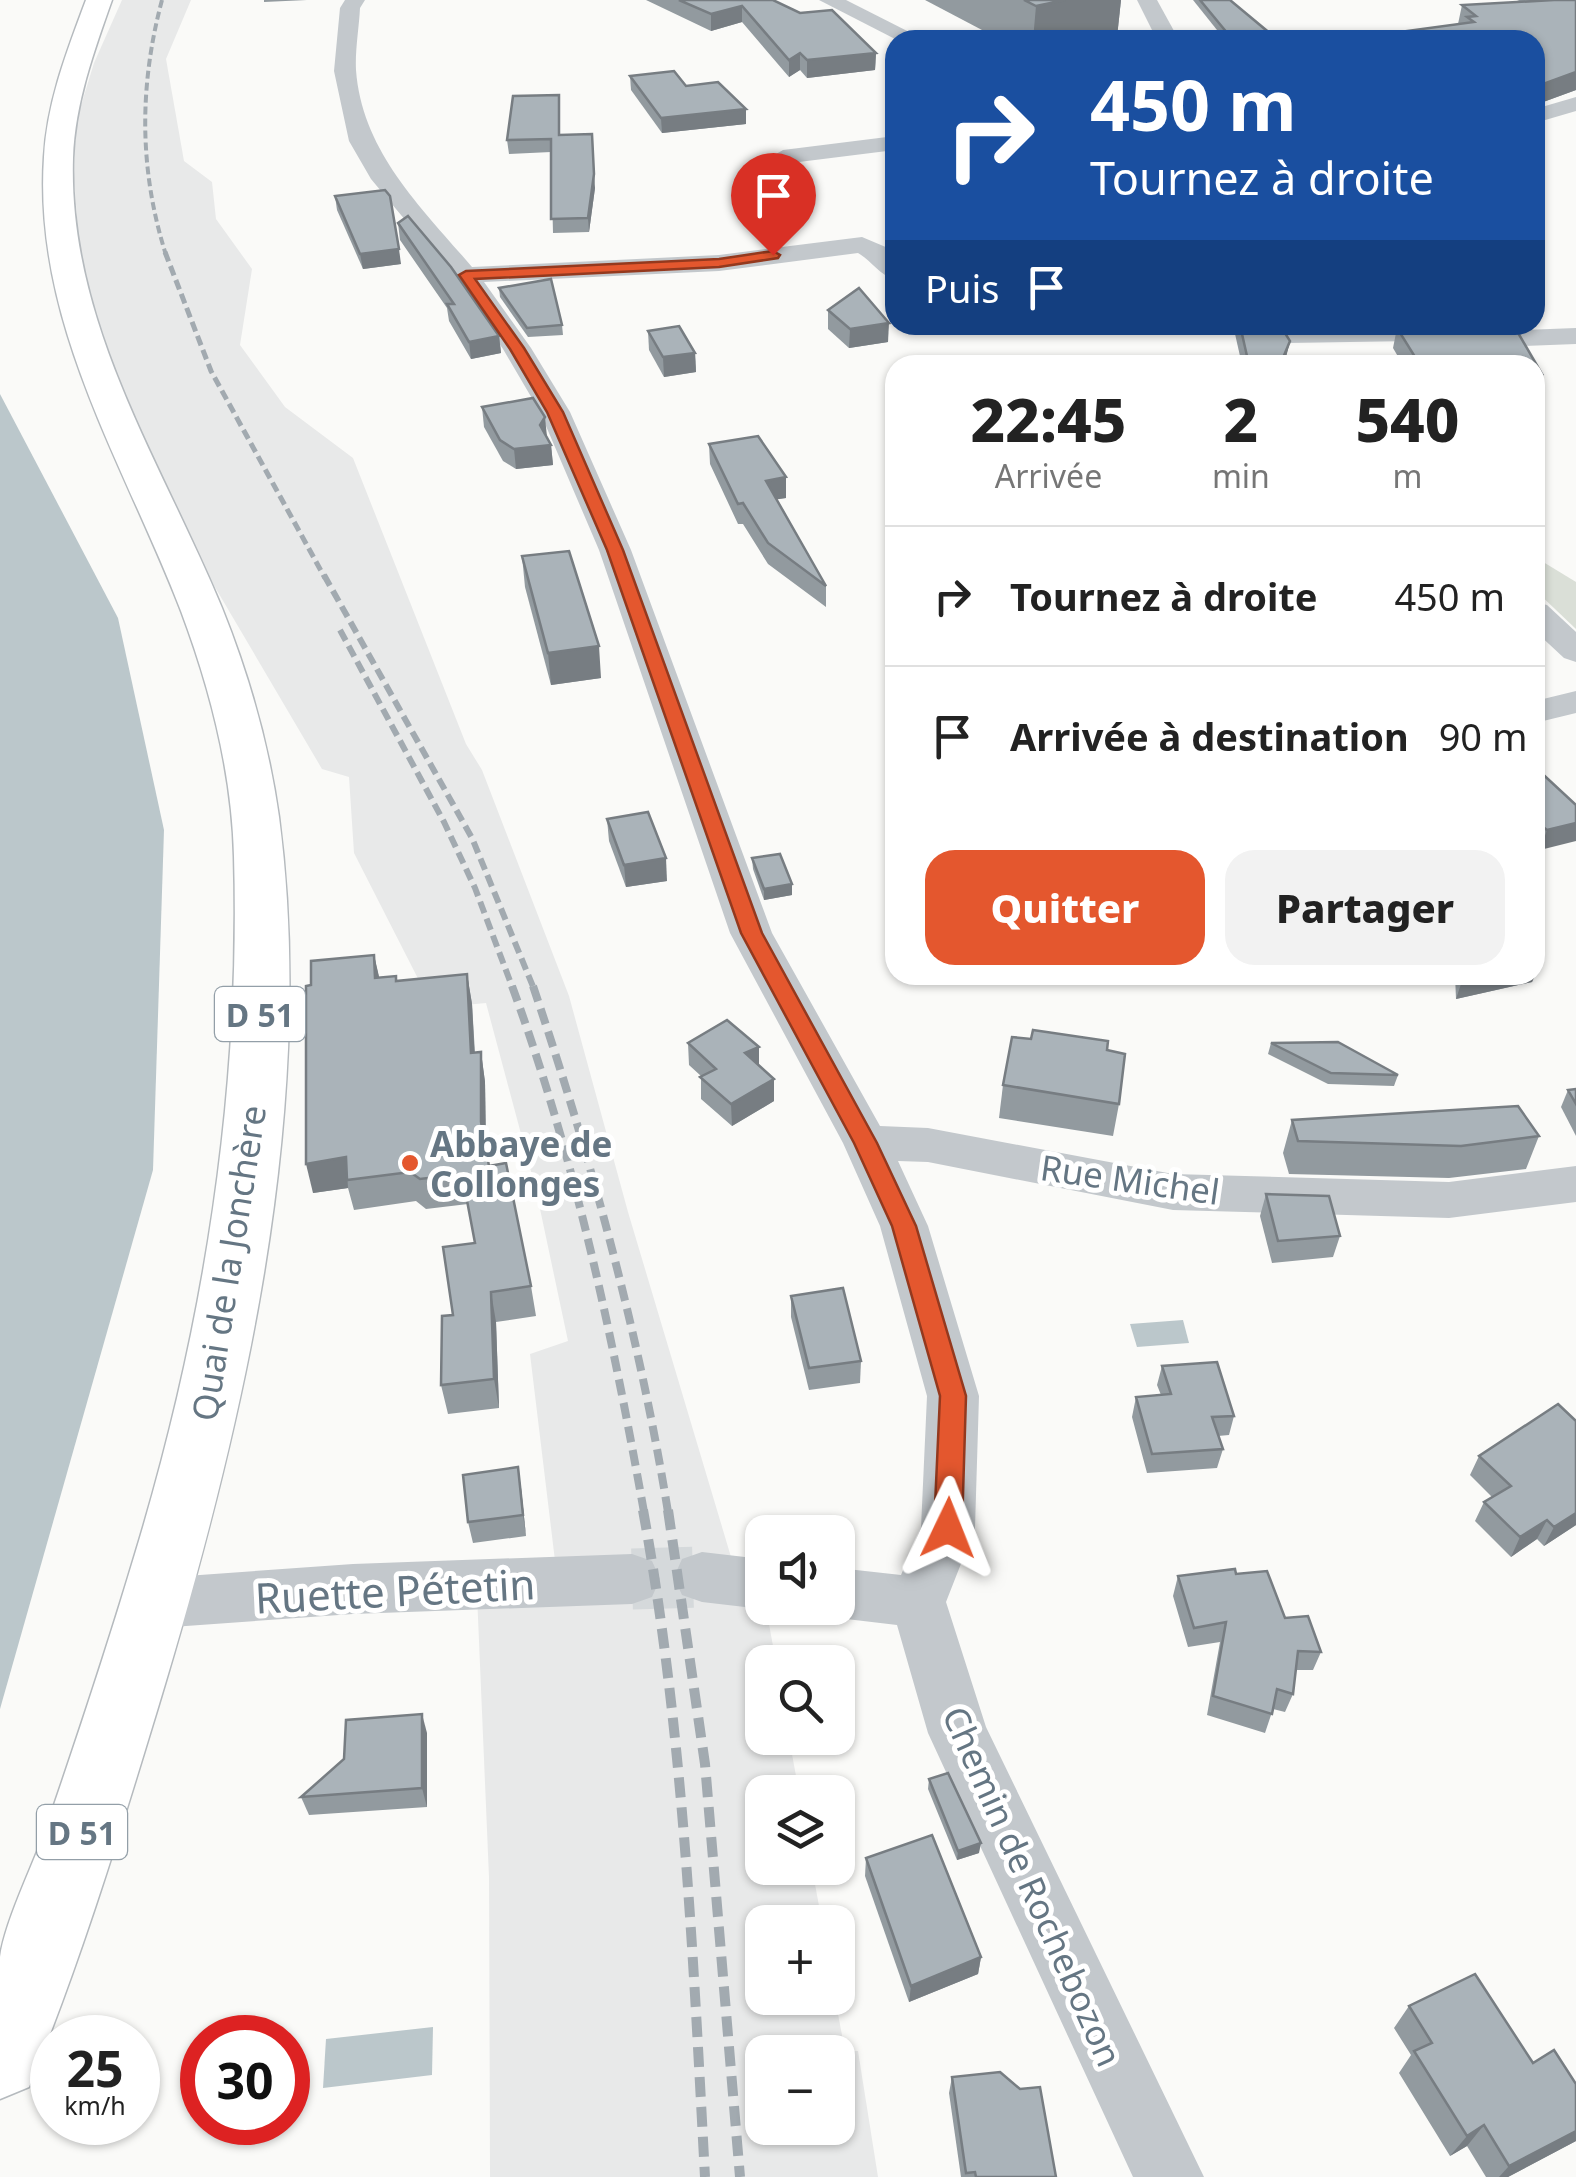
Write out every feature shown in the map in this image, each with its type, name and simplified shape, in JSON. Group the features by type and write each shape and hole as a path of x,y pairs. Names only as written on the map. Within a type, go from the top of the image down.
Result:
{"main road":[{"name":"Quai de la Jonchère","path":"0,2058 33,1977 158,1603 227,1319 247,1192 258,1071 260,892 250,787 211,636 190,581 100,392 64,287 52,221 51,160 58,104 73,54 99,0"}],"street":[{"path":"354,0 350,8 346,72 361,140 380,174 466,275 555,412 615,550 751,933 866,1143 904,1226 953,1396 948,1528 918,1602 855,1594"},
{"path":"829,0 893,30"},
{"path":"1146,0 1162,30"},
{"path":"1556,110 1576,129"},
{"path":"783,156 885,144"},
{"path":"466,275 700,264 862,245 885,261"},
{"path":"1421,335 1444,340 1576,336"},
{"path":"1545,622 1576,651"},
{"path":"1545,710 1576,702"},
{"name":"Rue Michel","path":"866,1143 928,1145 1173,1192 1449,1200 1576,1184"},
{"path":"702,1576 745,1582"},
{"name":"Ruette Pétetin","path":"158,1603 353,1589 632,1580"},
{"name":"Chemin de Rochebozon","path":"918,1602 958,1733 1169,2177"}],"shaded area":[{"path":"122,0 191,0 166,59 184,161 212,182 216,219 252,269 240,345 285,407 353,458 466,744 482,770 569,996 628,1212 734,1567 696,1585 745,1590 745,1625 769,1625 773,1645 745,1645 745,1755 792,1755 796,1775 745,1775 745,1885 815,1885 819,1905 745,1905 745,2015 838,2015 842,2035 745,2035 745,2145 855,2145 858,2051 878,2177 490,2177 489,1877 477,1594 556,1569 530,1354 568,1341 536,1190 486,1003 433,1008 354,853 349,777 322,769 199,560 121,399 82,283 71,138 94,63"},
{"path":"0,394 118,618 164,830 153,1170 0,1709"},
{"path":"1545,563 1576,582 1576,629 1545,600"},
{"path":"1183,1320 1189,1343 1137,1347 1130,1324"},
{"path":"433,2027 432,2075 323,2088 326,2039"}],"building":[{"path":"679,0 773,0 800,13 832,10 876,53 807,60 800,53 789,60 742,6 711,14"},
{"path":"1024,0 1065,0 1036,6"},
{"path":"1200,0 1230,0 1266,30 1225,30"},
{"path":"1576,0 1576,72 1545,83 1545,30 1414,30 1474,22 1467,17 1476,16 1462,5"},
{"path":"674,71 686,86 718,82 746,109 661,118 630,76"},
{"path":"559,95 559,135 592,134 594,174 588,218 551,219 551,139 507,140 513,96"},
{"path":"385,190 390,196 399,249 360,254 335,196"},
{"path":"408,216 451,267 499,336 469,342 447,304 454,304 398,223"},
{"path":"551,279 562,325 527,328 499,288"},
{"path":"859,288 885,318 885,324 850,329 828,310"},
{"path":"679,326 695,353 663,357 648,331"},
{"path":"1242,335 1286,335 1290,341 1284,355 1247,355"},
{"path":"1401,335 1519,335 1531,355 1414,355"},
{"path":"533,398 545,417 540,425 551,445 514,449 500,440 482,407"},
{"path":"758,436 786,477 766,481 826,586 768,543 743,503 738,504 709,444"},
{"path":"569,551 599,646 548,653 522,556"},
{"path":"1545,776 1576,805 1576,823 1547,830"},
{"path":"648,812 666,858 624,865 607,819"},
{"path":"780,854 792,884 764,889 752,858"},
{"path":"374,955 375,978 396,976 396,981 467,974 471,1053 481,1052 481,1122 489,1166 506,1163 531,1286 491,1292 494,1379 441,1385 442,1316 453,1315 443,1247 475,1243 462,1174 420,1179 410,1172 347,1180 346,1157 306,1164 306,986 311,985 311,961"},
{"path":"727,1020 759,1047 745,1053 774,1079 731,1104 700,1077 716,1069 688,1043"},
{"path":"1033,1030 1108,1041 1107,1050 1125,1054 1119,1104 1003,1085 1012,1037 1031,1039"},
{"path":"1338,1042 1398,1075 1331,1073 1271,1043"},
{"path":"1518,1106 1539,1136 1461,1146 1298,1141 1292,1120"},
{"path":"1266,1194 1329,1196 1340,1236 1278,1241"},
{"path":"843,1288 861,1361 809,1368 791,1296"},
{"path":"1217,1362 1234,1416 1212,1417 1223,1449 1152,1454 1136,1397 1171,1394 1162,1366"},
{"path":"1558,1404 1576,1421 1576,1513 1554,1527 1547,1520 1520,1537 1484,1502 1511,1486 1479,1456"},
{"path":"518,1467 523,1515 468,1522 463,1475"},
{"path":"1235,1569 1236,1574 1267,1571 1285,1618 1308,1616 1321,1652 1298,1651 1293,1694 1277,1689 1272,1714 1213,1696 1226,1622 1194,1628 1178,1576"},
{"path":"422,1714 422,1788 301,1797 344,1759 346,1720"},
{"path":"948,1773 981,1843 958,1851 929,1779"},
{"path":"932,1835 981,1957 911,1986 866,1858"},
{"path":"1475,1974 1533,2063 1554,2050 1576,2084 1576,2131 1509,2166 1484,2125 1467,2136 1414,2051 1432,2043 1409,2006"},
{"path":"1000,2072 1020,2089 1040,2087 1056,2177 976,2177 975,2172 966,2173 952,2077"}],"tunnel":[{"path":"632,1579 702,1577"}],"railway":[{"path":"162,0 149,64 145,128 151,191 166,253"},
{"path":"166,253 211,371 325,578"},
{"path":"324,575 472,838 534,988"},
{"path":"340,630 444,822 475,888 513,989"},
{"path":"512,986 555,1115 590,1246 644,1512"},
{"path":"534,988 628,1312 668,1512"},
{"path":"643,1510 677,1759 705,2177"},
{"path":"668,1510 705,1764 740,2177"}],"place":[{"name":"Abbaye de Collonges","path":"410,1163"}],"route":[{"path":"773,255 682,266 466,275 555,412 615,550 751,933 866,1143 904,1226 953,1396 948,1528"}]}
